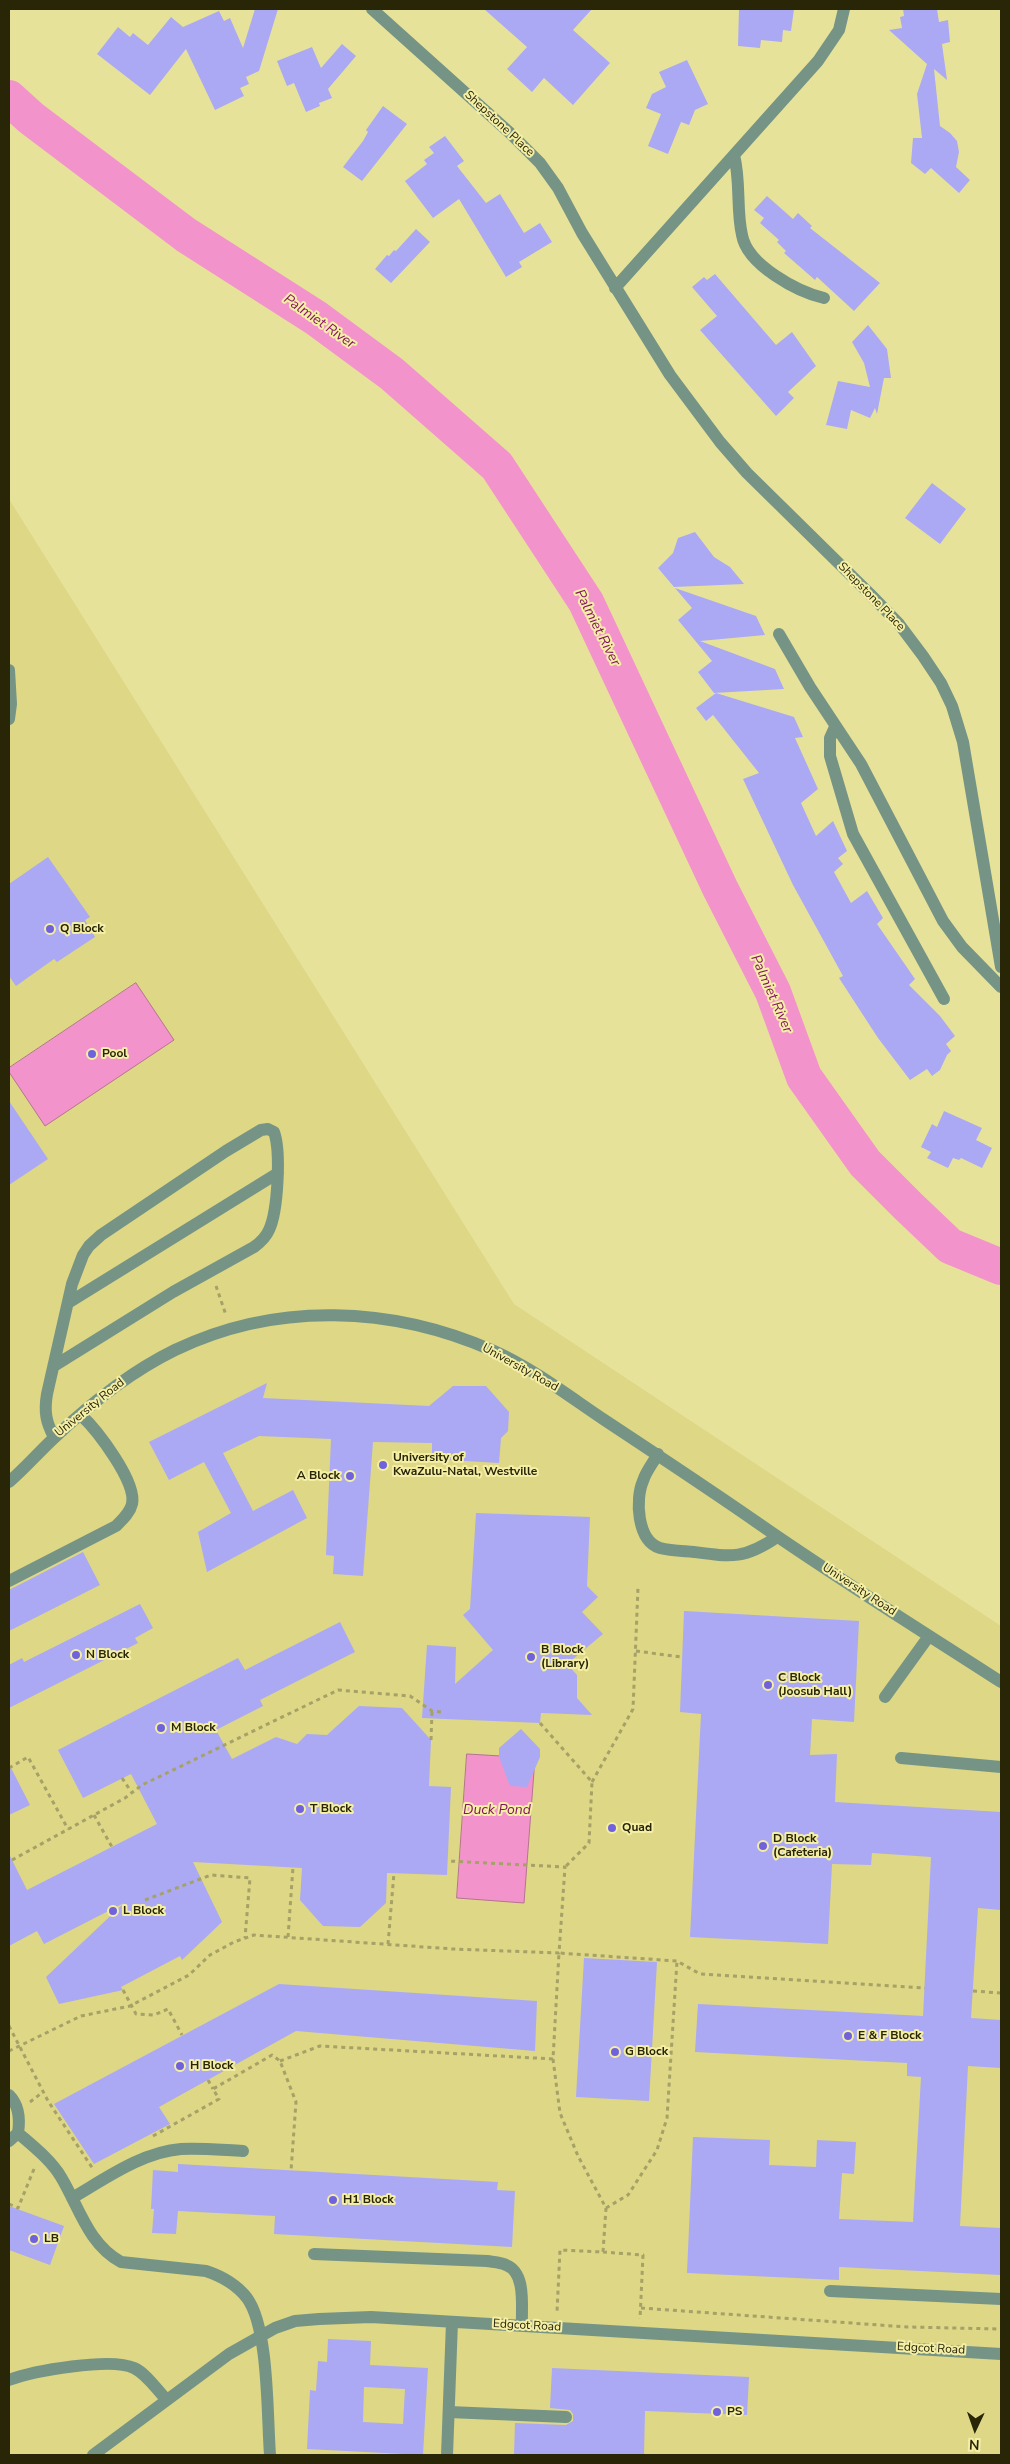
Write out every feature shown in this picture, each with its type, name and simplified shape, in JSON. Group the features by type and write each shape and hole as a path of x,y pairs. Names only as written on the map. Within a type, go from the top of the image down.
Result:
{"street":[{"name":"Shepstone Place","path":"372,9 510,133 540,163 558,188 615,288 670,375 720,442 747,473 899,624 941,683 952,706 963,742 1001,967"},
{"path":"615,288 826,52 839,30 844,9"},
{"path":"734,155 738,171 742,238 750,253 768,269 799,290 824,298"},
{"path":"779,634 870,781 943,920 962,947 1001,987"},
{"path":"9,670 11,704 9,719"},
{"path":"835,727 830,738 830,756 853,834 944,999"},
{"path":"54,1366 172,1292 254,1247 265,1238 271,1227 278,1173 277,1142 274,1132 268,1129 261,1130 226,1151 101,1235 89,1246 72,1284 44,1410 47,1424 54,1437"},
{"path":"68,1303 278,1173"},
{"name":"University Road","path":"9,1482 54,1437 116,1385 176,1350 230,1329 267,1320 337,1315 386,1318 427,1326 496,1352 537,1375 658,1454 777,1537 1001,1682"},
{"path":"9,1581 116,1526 128,1514 132,1503 126,1479 96,1429 81,1415"},
{"path":"658,1454 642,1482 639,1508 641,1527 648,1540 659,1548 736,1556 760,1549 777,1537"},
{"path":"885,1697 929,1636"},
{"path":"901,1758 1001,1767"},
{"path":"9,2095 18,2112 13,2137 40,2153 60,2176 98,2245 121,2262 206,2271 219,2275 247,2298 262,2334 270,2455"},
{"path":"72,2198 135,2163 158,2154 180,2149 243,2151"},
{"path":"314,2254 487,2261 508,2265 516,2273 521,2284 522,2326"},
{"path":"830,2291 1001,2299"},
{"name":"Edgcot Road","path":"93,2455 229,2354 262,2334 296,2321 318,2318 371,2317 1001,2354"},
{"path":"447,2455 452,2322"},
{"path":"9,2380 42,2371 118,2364 141,2372 167,2400"},
{"path":"449,2412 566,2417"}],"path":[{"path":"219,1293 225,1314"},
{"path":"603,2252 606,2208 578,2156 560,2113 553,2059 565,1867 589,1843 592,1782 633,1709 638,1588"},
{"path":"636,1651 681,1657"},
{"path":"12,1860 94,1815 142,1785 338,1690 410,1696 432,1711 442,1712"},
{"path":"431,1740 432,1711"},
{"path":"540,1724 592,1782"},
{"path":"9,1768 28,1757 68,1829"},
{"path":"122,1778 132,1793"},
{"path":"94,1815 112,1847"},
{"path":"448,1861 565,1867"},
{"path":"288,1937 293,1867"},
{"path":"388,1944 394,1873"},
{"path":"145,1900 211,1875 250,1878 245,1938"},
{"path":"9,2051 81,2016 130,2006 189,1975 210,1954 254,1935 388,1944 559,1952 677,1961 700,1974 925,1988"},
{"path":"606,2208 628,2195 657,2150 667,2118 677,1961"},
{"path":"123,1990 136,2014 154,2014 168,2009 182,2035"},
{"path":"973,1991 1001,1993"},
{"path":"9,2026 48,2101 93,2169 102,2164"},
{"path":"280,2061 320,2046 553,2059"},
{"path":"213,2089 272,2055 280,2061 296,2102 291,2171"},
{"path":"152,2137 219,2099 208,2080"},
{"path":"9,2204 18,2208 40,2153"},
{"path":"556,2328 560,2250 603,2252 643,2255 639,2332"},
{"path":"641,2308 907,2327 1001,2329"}],"shaded area":[{"name":"University of KwaZulu-Natal, Westville","path":"9,499 514,1304 1001,1626 1001,2455 9,2455"}],"water":[{"name":"Pool","path":"136,983 174,1040 45,1126 9,1072 9,1068"},
{"name":"Duck Pond","path":"467,1754 535,1758 524,1903 457,1898"}],"building":[{"path":"255,9 278,9 259,71 246,77 249,84 240,88 244,96 215,110 186,49 150,95 97,54 118,27 130,37 133,33 148,45 171,17 183,27 219,11 224,21 230,18 243,48"},
{"path":"484,9 592,9 573,30 610,63 573,105 544,78 532,92 507,69 527,47"},
{"path":"739,9 794,9 791,31 783,30 782,42 761,40 760,48 738,46"},
{"path":"903,9 937,9 939,22 948,20 950,42 942,44 947,80 934,69 940,126 957,141 959,152 956,167 970,180 959,193 931,168 925,174 911,163 913,138 922,138 917,94 927,64 889,30 902,28 900,17 904,16"},
{"path":"342,44 356,56 328,89 332,98 319,103 320,106 306,112 294,83 287,86 277,61 312,47 321,68"},
{"path":"687,60 708,104 695,110 689,125 681,122 668,154 648,146 661,114 646,108 652,94 666,87 659,72"},
{"path":"383,106 407,124 362,181 343,167 363,141 368,132 366,130"},
{"path":"445,136 464,161 457,166 486,203 500,194 524,233 540,223 552,242 519,262 522,267 506,277 459,199 433,218 405,181 427,164 424,160 434,153 429,147"},
{"path":"767,196 793,219 798,213 812,226 810,228 880,283 854,311 817,277 815,280 784,253 786,251 777,242 779,240 760,223 764,218 754,210"},
{"path":"416,229 430,242 391,283 375,269 387,255 389,256 394,250 396,251"},
{"path":"715,274 776,345 792,332 816,366 788,392 794,398 776,416 700,330 717,316 692,287 704,277 707,280"},
{"path":"868,325 887,349 891,378 884,378 877,414 875,408 870,418 851,410 847,429 826,425 838,381 870,387 864,363 852,342"},
{"path":"932,483 966,509 940,544 905,518"},
{"path":"695,532 714,557 730,567 744,584 674,587 658,568 673,553 678,538"},
{"path":"675,588 756,616 765,635 700,641 775,669 784,689 714,693 698,672 712,661 678,620 692,608"},
{"path":"716,693 794,717 803,737 795,738 818,789 801,803 816,836 833,821 847,851 838,858 843,864 834,872 851,903 867,891 883,918 877,924 915,979 909,985 940,1016 955,1036 946,1044 951,1051 940,1070 932,1076 927,1069 910,1080 878,1038 839,978 843,976 793,885 743,779 759,773 713,715 706,721 696,708"},
{"name":"Q Block","path":"48,857 90,917 85,920 95,937 57,962 54,959 16,986 9,976 9,884"},
{"path":"9,1101 48,1159 9,1185"},
{"path":"944,1111 982,1128 976,1140 992,1148 982,1168 961,1158 959,1160 953,1158 948,1168 927,1158 931,1152 921,1147 932,1124 937,1127"},
{"name":"A Block","path":"267,1383 263,1398 429,1406 453,1386 486,1386 509,1412 508,1431 501,1438 499,1463 432,1459 432,1443 373,1442 363,1576 333,1574 334,1556 326,1555 331,1439 259,1436 223,1453 253,1511 293,1490 307,1518 207,1572 198,1532 231,1513 204,1462 169,1480 149,1442"},
{"name":"B Block (Library)","path":"476,1513 590,1517 587,1586 598,1597 582,1612 603,1634 567,1664 577,1675 577,1698 592,1715 541,1713 540,1723 422,1718 427,1645 456,1647 455,1684 493,1650 463,1615 470,1609"},
{"path":"83,1552 100,1585 9,1631 9,1590"},
{"name":"N Block","path":"140,1604 153,1628 135,1638 138,1643 9,1708 9,1665 22,1658 24,1662"},
{"path":"684,1611 859,1621 854,1722 812,1719 810,1755 837,1754 835,1802 1001,1812 1001,1910 978,1908 971,2018 1001,2020 1001,2068 968,2066 960,2226 1001,2228 1001,2275 839,2267 839,2280 687,2273 693,2137 770,2140 769,2165 816,2167 817,2140 856,2142 854,2174 842,2173 839,2219 913,2222 921,2077 907,2076 907,2063 695,2052 698,2004 923,2016 931,1857 872,1853 871,1865 832,1864 828,1944 690,1937 701,1714 680,1712"},
{"path":"340,1622 355,1652 260,1700 263,1706 216,1730 232,1759 276,1737 297,1744 307,1734 327,1735 359,1706 402,1708 431,1740 429,1786 451,1787 447,1875 387,1873 386,1903 360,1927 323,1926 300,1900 302,1868 193,1862 222,1922 182,1960 180,1956 121,1987 123,1990 59,2004 46,1977 124,1903 44,1944 37,1931 9,1946 9,1854 27,1890 157,1824 131,1774 83,1798 58,1750 238,1658 245,1670"},
{"path":"521,1729 540,1749 540,1757 527,1787 510,1786 499,1757 499,1748"},
{"path":"9,1764 30,1805 9,1815"},
{"name":"G Block","path":"584,1958 657,1962 649,2101 576,2097"},
{"name":"H Block","path":"279,1984 537,2001 535,2051 296,2031 159,2107 170,2124 94,2164 54,2104"},
{"name":"H1 Block","path":"178,2164 498,2182 497,2190 515,2191 512,2247 274,2234 275,2216 178,2211 176,2234 152,2233 154,2209 151,2209 153,2170 178,2172"},
{"name":"LB","path":"9,2206 64,2226 50,2265 9,2250"},
{"path":"328,2339 371,2341 370,2365 428,2368 423,2455 307,2449 310,2390 316,2391 318,2361 327,2362","holes":["364,2387 405,2389 403,2424 363,2422"]},
{"name":"PS","path":"552,2368 749,2377 747,2415 645,2411 644,2455 514,2455 515,2423 566,2425 573,2421 573,2414 570,2410 550,2408"}],"waterway":[{"name":"Palmiet River","path":"9,98 31,118 186,235 316,318 392,374 497,466 586,602 720,888 773,992 804,1077 865,1163 908,1206 950,1246 1001,1267"}],"place":[{"name":"Q Block","path":"50,929"},
{"name":"Pool","path":"92,1054"},
{"name":"University of KwaZulu-Natal, Westville","path":"383,1465"},
{"name":"A Block","path":"350,1476"},
{"name":"N Block","path":"76,1655"},
{"name":"B Block (Library)","path":"531,1657"},
{"name":"C Block (Joosub Hall)","path":"768,1685"},
{"name":"M Block","path":"161,1728"},
{"name":"T Block","path":"300,1809"},
{"name":"Quad","path":"612,1828"},
{"name":"D Block (Cafeteria)","path":"763,1846"},
{"name":"L Block","path":"113,1911"},
{"name":"E & F Block","path":"848,2036"},
{"name":"G Block","path":"615,2052"},
{"name":"H Block","path":"180,2066"},
{"name":"H1 Block","path":"333,2200"},
{"name":"LB","path":"34,2239"},
{"name":"PS","path":"717,2412"}]}
